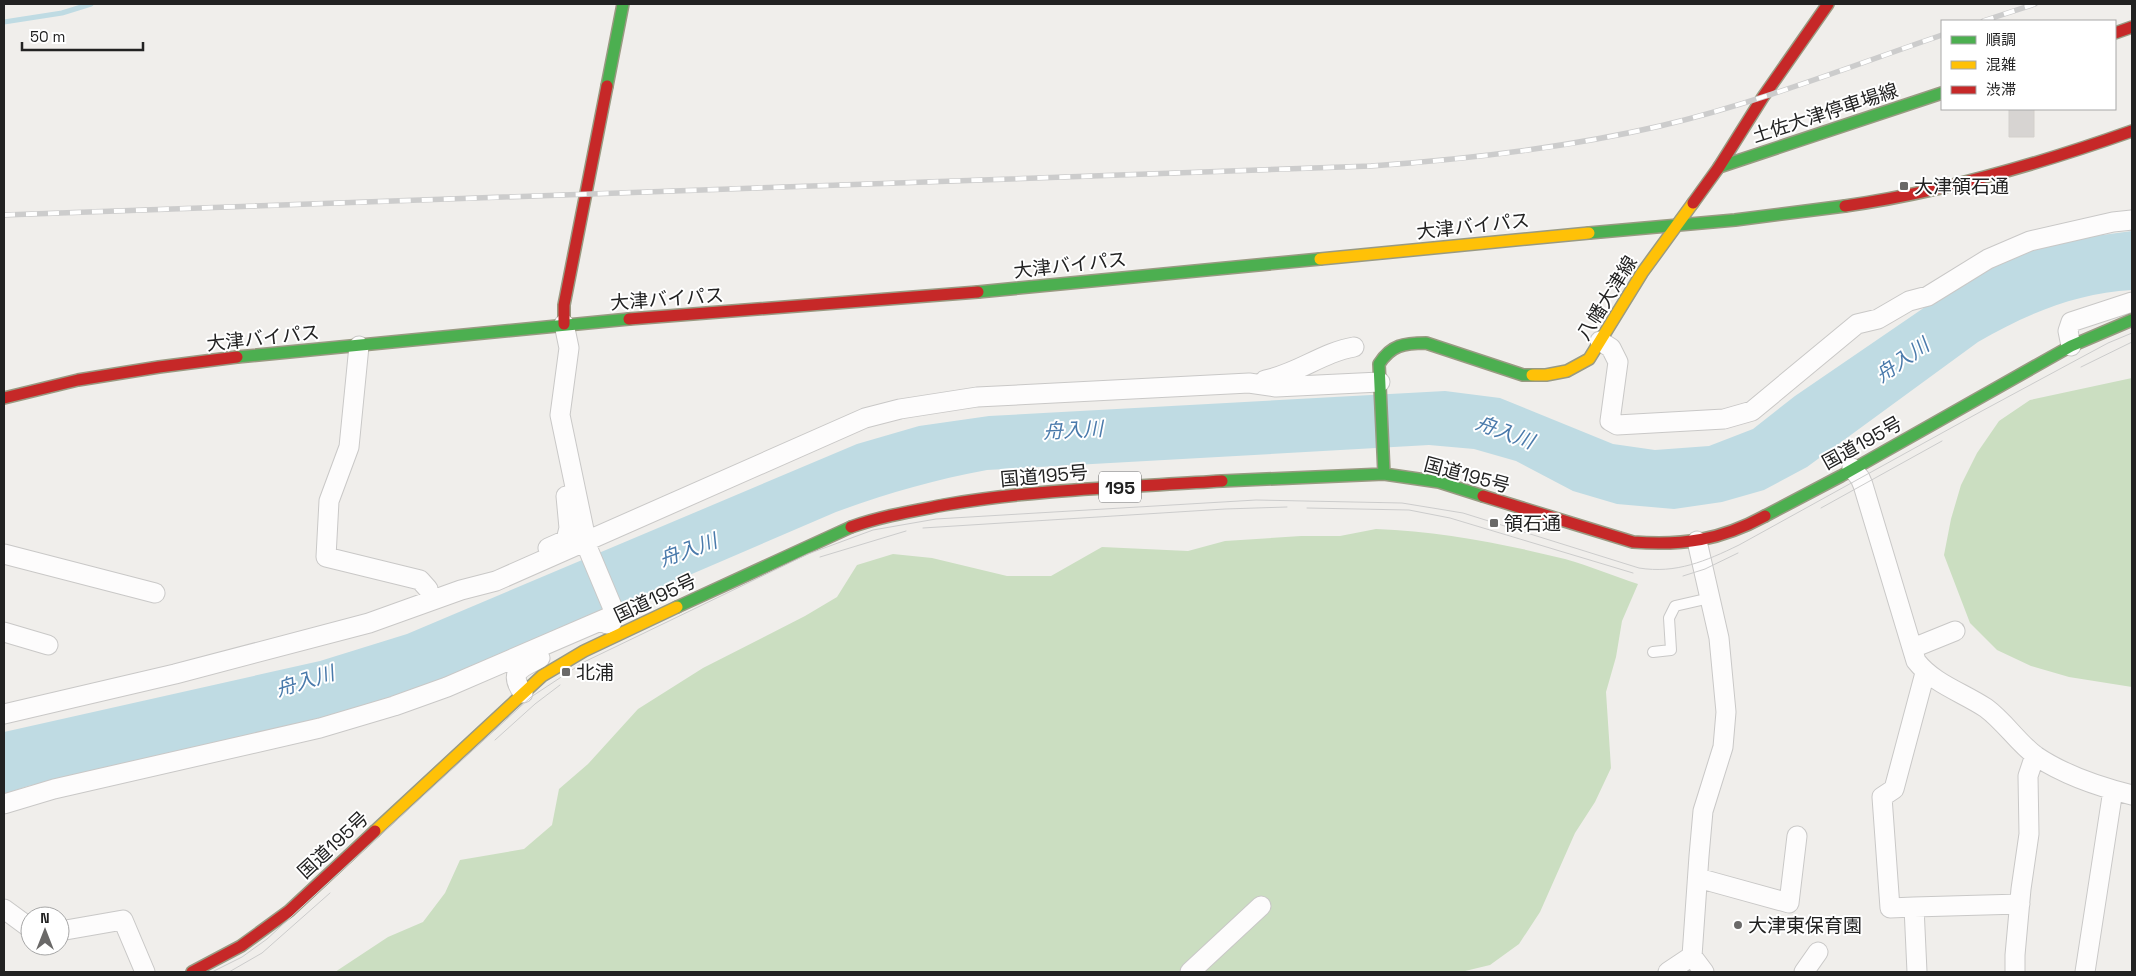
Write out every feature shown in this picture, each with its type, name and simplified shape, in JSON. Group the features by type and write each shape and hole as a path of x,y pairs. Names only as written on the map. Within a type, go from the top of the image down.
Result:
{"main road":[{"path":"564,324 564,305 623,4"},
{"name":"八幡大津線","path":"1384,474 1380,364 1387,351 1409,343 1426,343 1523,375 1546,375 1567,371 1589,358 1642,273 1720,167 1763,97 1828,4"},
{"path":"2116,33 2132,27"},
{"name":"土佐大津停車場線","path":"1720,167 1941,93"},
{"name":"大津バイパス","path":"4,398 78,380 159,367 266,354 564,324 957,294 1721,221 1854,206 1987,178 2092,146 2132,130"},
{"name":"国道195号","path":"192,972 241,946 289,911 542,676 589,648 871,520 949,503 1045,492 1246,479 1384,474 1439,482 1633,542 1656,544 1697,541 1721,536 1745,527 2071,346 2132,320"}],"street":[{"path":"1857,324 1878,320 1909,301 1928,296 1988,259 2030,241 2113,222 2132,220"},
{"path":"1600,341 1611,348 1618,362 1610,421 1617,425 1724,419 1752,411 1857,324 1893,298 1926,282"},
{"path":"2071,346 2068,331 2071,322 2132,302"},
{"path":"523,693 516,683 519,670 575,639 612,622 614,613 587,545 561,422 560,414 568,348 564,324"},
{"path":"359,346 349,447 329,501 326,557 420,580 428,589"},
{"path":"4,714 175,674 369,623 460,590 496,581 587,545 865,418 900,409 977,397 1249,383 1282,376 1342,349 1354,348"},
{"path":"1249,383 1276,387 1380,385"},
{"path":"385,617 405,598 428,589 496,569 566,540 569,528 560,450 561,422"},
{"path":"1852,468 1863,485 1916,661 1925,672 1986,708 2035,755 2057,768 2113,790 2132,795"},
{"path":"1697,541 1719,638 1726,712 1723,747 1703,811 1692,956 1704,972"},
{"path":"4,554 155,593"},
{"path":"4,804 54,789 320,728 394,706 448,687 614,613"},
{"path":"1913,648 1955,630"},
{"path":"4,632 48,645"},
{"path":"1925,672 1894,789 1882,797 1890,908 2020,904"},
{"path":"2015,972 2020,904 2030,834 2028,776 2035,755"},
{"path":"2085,972 2113,790"},
{"path":"1698,878 1789,903 1797,836"},
{"path":"1190,972 1261,906"},
{"path":"1914,907 1917,972"},
{"path":"4,909 20,921"},
{"path":"70,929 123,920 145,972"},
{"path":"1804,972 1818,952"},
{"path":"1668,972 1692,956"}],"lane":[{"path":"1653,652 1671,650 1669,618 1675,606 1710,598"}],"green space":[{"path":"2132,378 2132,687 2069,677 2031,666 1997,650 1970,623 1944,555 1951,519 1961,485 1977,453 1999,421 2030,400"},
{"path":"1376,529 1448,535 1519,548 1565,559 1638,584 1622,621 1616,657 1606,692 1611,768 1595,802 1575,833 1540,912 1519,944 1490,965 1461,972 335,972 388,937 423,922 445,893 460,860 524,849 552,825 559,789 588,764 638,709 703,668 805,616 837,597 857,565 893,554 932,558 1007,576 1051,576 1102,547 1188,551 1225,541 1301,536 1340,536"}],"water":[{"name":"舟入川","path":"2132,231 2132,290 2091,295 2071,300 2014,322 1978,342 1807,467 1764,490 1722,502 1674,509 1617,504 1573,491 1516,461 1474,449 1429,445 987,470 911,488 836,512 424,689 333,718 28,786 4,794 4,732 320,661 407,634 857,444 919,426 989,416 1445,391 1500,398 1613,444 1655,450 1709,446 1753,429 1795,396 1966,279 2017,255 2080,238"}],"building":[{"path":"2009,110 2034,110 2034,137 2009,137"}],"waterway":[{"path":"4,22 62,13 91,4"}],"tram line":[{"path":"212,972 242,957 267,939 531,697 584,662 808,554 873,530 936,519 1256,500 1402,503 1463,513 1639,568 1678,568 1703,561 1739,545 1980,412 2108,343 2132,333"},
{"path":"2081,367 2132,342"},
{"path":"1821,508 1942,441"},
{"path":"923,528 1225,509 1287,507"},
{"path":"1307,508 1409,510 1450,518 1633,573"},
{"path":"820,557 906,531"},
{"path":"1683,576 1705,569 1738,553"},
{"path":"495,740 535,704 560,685"},
{"path":"229,972 262,953 330,893"}],"railway":[{"path":"1986,20 2035,4"},
{"path":"4,215 1371,166 1444,160 1517,152 1589,141 1696,117 1767,96 1941,35"}],"traffic: fast":[{"path":"607,86 623,4"},
{"path":"1719,167 1941,93"},
{"path":"1589,233 1735,220 1845,206"},
{"path":"978,292 1320,259"},
{"path":"237,357 629,319"},
{"path":"1765,516 1841,476 2071,346 2132,320"},
{"path":"1384,474 1379,364 1393,349 1399,346 1426,343 1523,375 1532,375"},
{"path":"1222,481 1384,474 1439,482 1483,496"},
{"path":"677,607 851,527"}],"traffic: slow":[{"path":"1532,375 1546,375 1567,371 1589,359 1642,273 1693,203"},
{"path":"1320,259 1589,233"},
{"path":"375,831 542,676 584,651 677,607"}],"traffic: jam":[{"path":"1693,203 1719,167 1763,97 1828,4"},
{"path":"2116,33 2132,27"},
{"path":"564,324 564,305 607,86"},
{"path":"1845,206 1918,193 1990,176 2062,155 2132,131"},
{"path":"629,319 978,292"},
{"path":"4,398 78,380 237,357"},
{"path":"851,527 898,514 1013,495 1222,481"},
{"path":"1483,496 1633,542 1668,543 1701,540 1733,531 1765,516"},
{"path":"192,972 241,946 289,911 375,831"}],"place":[{"name":"大津領石通","path":"1904,186"},
{"name":"領石通","path":"1494,523"},
{"name":"北浦","path":"566,672"},
{"name":"大津東保育園","path":"1738,925"}]}
